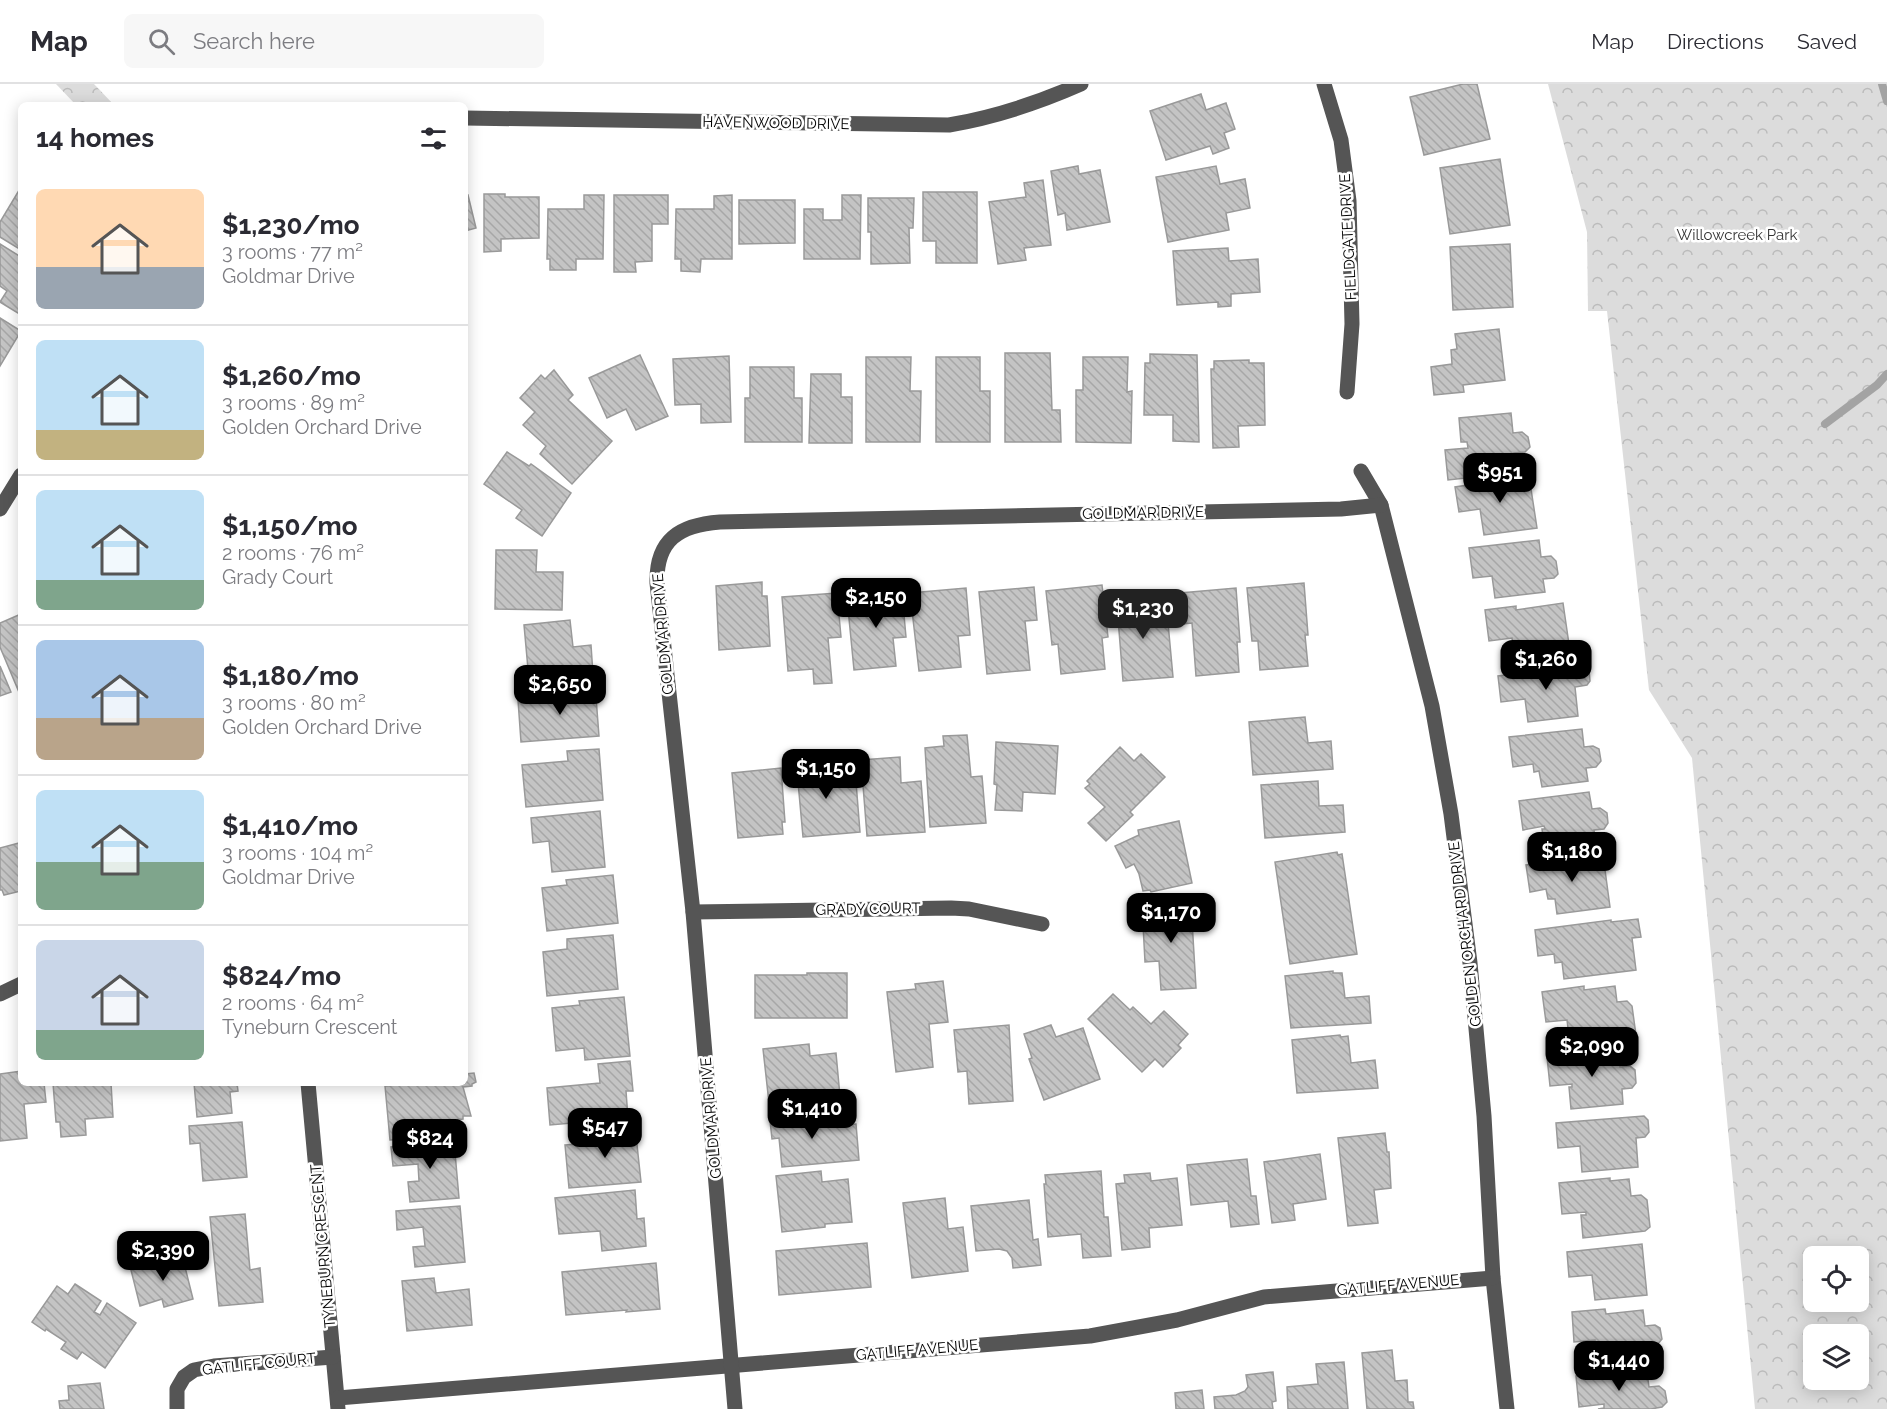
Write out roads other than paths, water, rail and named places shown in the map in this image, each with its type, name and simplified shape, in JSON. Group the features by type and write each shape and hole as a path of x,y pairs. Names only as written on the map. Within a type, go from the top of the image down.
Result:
{"street":[{"name":"HAVENWOOD DRIVE","path":"468,118 949,125 1005,114 1033,105 1081,84"},
{"name":"FIELDGATE DRIVE","path":"1324,84 1341,140 1349,201 1352,324 1347,392"},
{"name":"GOLDEN ORCHARD DRIVE","path":"1362,471 1381,504 1432,705 1451,814 1472,987 1484,1116 1493,1278 1507,1409"},
{"path":"0,509 18,480"},
{"name":"GOLDMAR DRIVE","path":"735,1409 693,912 657,583 657,568 662,551 679,531 696,525 720,522 1341,509 1381,504"},
{"name":"GRADY COURT","path":"693,912 951,908 969,909 1042,924"},
{"path":"0,994 18,985"},
{"name":"TYNEBURN CRESCENT","path":"308,1086 338,1403"},
{"name":"GATLIFF AVENUE","path":"338,1403 732,1365 1090,1336 1177,1320 1264,1297 1493,1278"},
{"name":"GATLIFF COURT","path":"177,1409 177,1389 184,1377 194,1370 214,1366 333,1357"}],"waterway":[{"path":"1882,84 1887,101"},
{"path":"1825,424 1877,385 1887,374"}],"park label":[{"name":"Willowcreek Park","path":"1737,235"}]}
